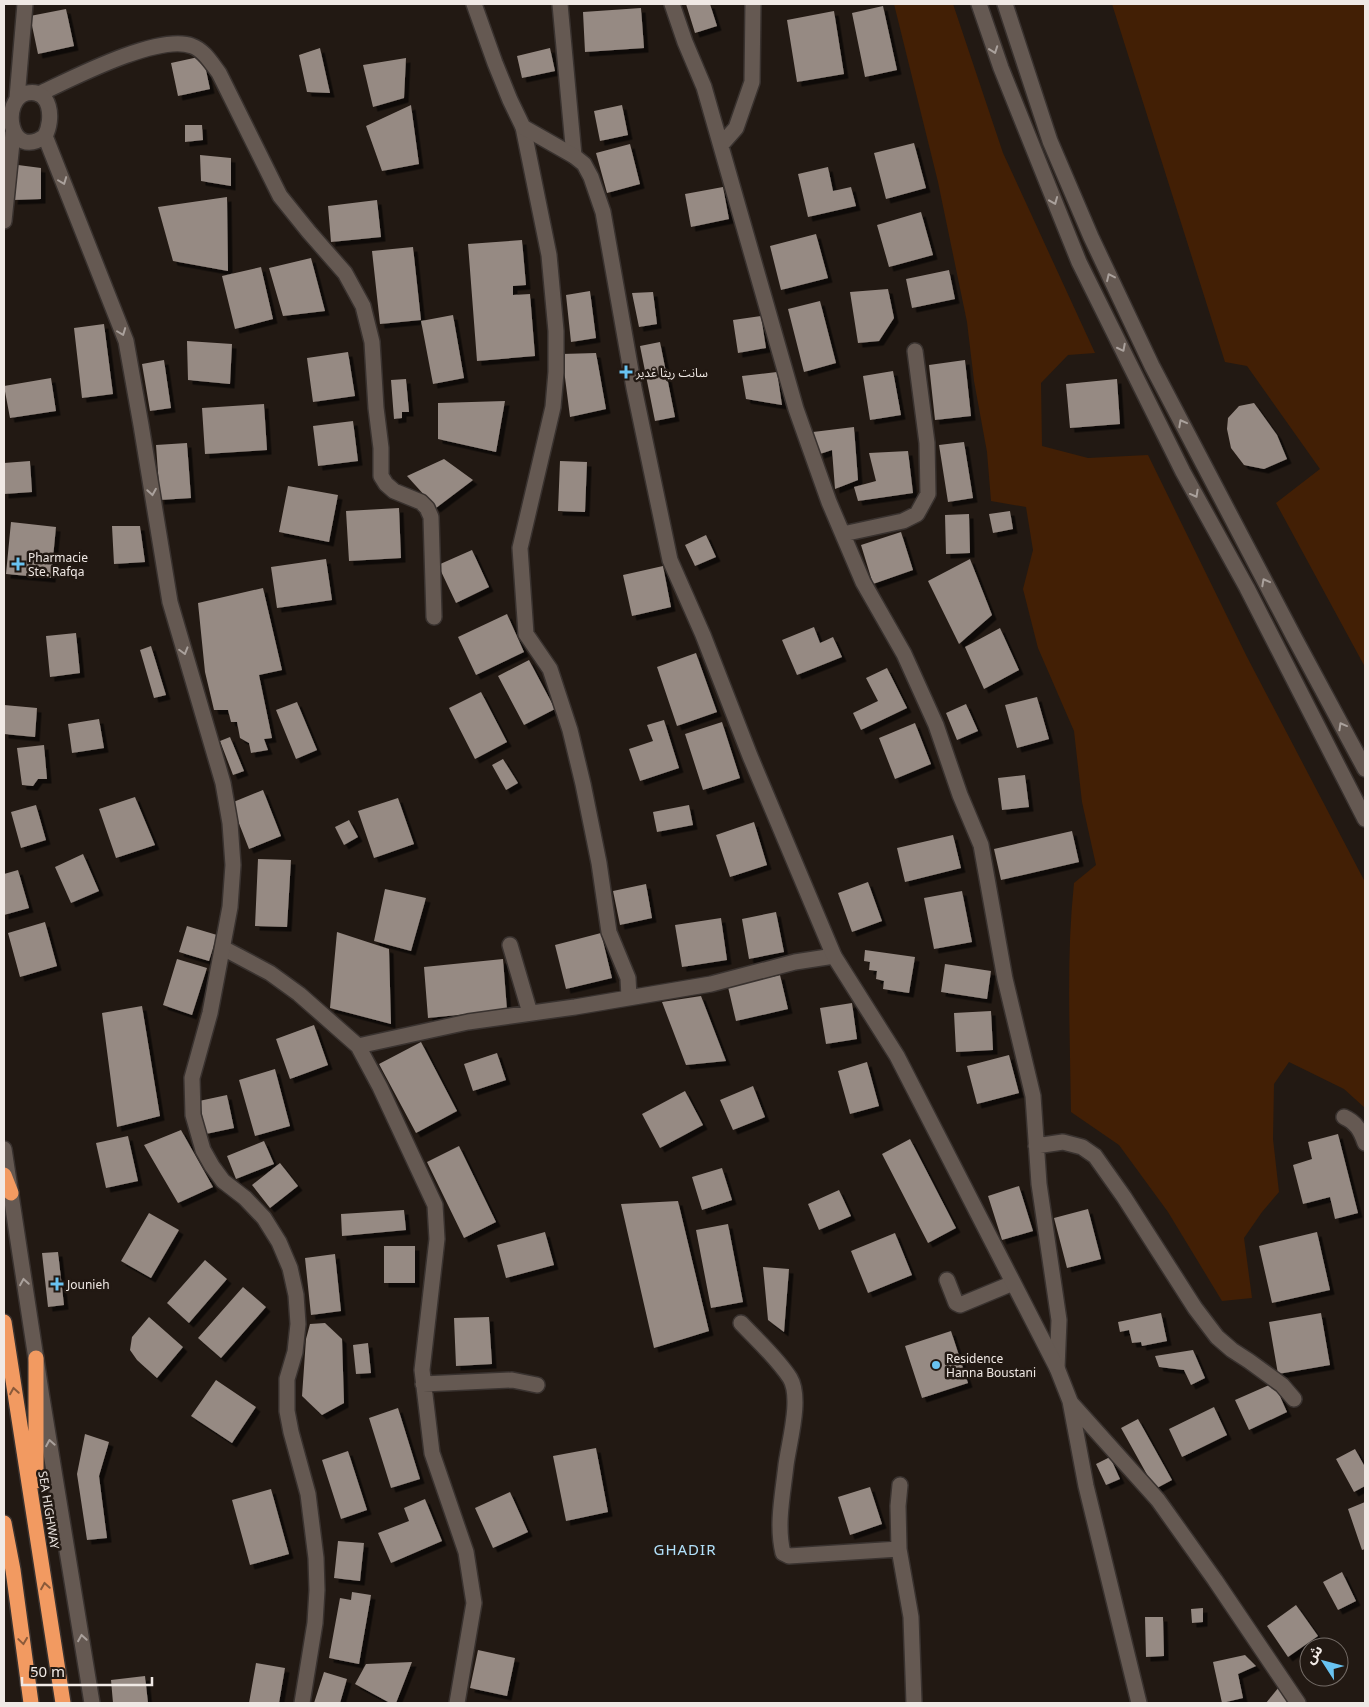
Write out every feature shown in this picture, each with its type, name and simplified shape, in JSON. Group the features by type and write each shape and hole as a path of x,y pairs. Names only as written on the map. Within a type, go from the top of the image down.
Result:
{"highway":[{"path":"4,1175 10,1194"},
{"name":"SEA HIGHWAY","path":"4,1322 63,1703"},
{"path":"36,1358 36,1525"},
{"path":"4,1523 31,1703"}],"street":[{"path":"4,221 13,133 10,115 12,106 17,98 25,4"},
{"path":"474,4 498,71 523,127 549,255 556,331 553,407 520,548 526,634 550,669 570,730 584,784 599,863 609,932 628,978 629,997"},
{"path":"560,4 574,156"},
{"path":"672,4 685,42 704,87 796,409 829,502 863,582 904,654 936,725 980,846 1005,979 1033,1096 1042,1202 1059,1320 1057,1368"},
{"path":"721,145 736,128 752,82 753,4"},
{"path":"979,4 1004,77 1079,262 1183,472 1246,588 1365,819"},
{"path":"1005,4 1050,141 1099,254 1157,375 1365,768"},
{"path":"39,94 144,49 167,44 192,46 210,61 219,73 280,196 345,272 363,306 372,342 376,408 381,448 381,476 386,484 394,490 421,502 427,508 431,517 434,617"},
{"path":"13,133 20,140 29,143 38,141 45,136 49,129 51,114 48,106 39,94 32,92 17,98"},
{"path":"523,127 574,156 584,164 591,176 603,212 634,388 670,560 703,635 750,756 834,956 897,1056 1057,1368 1070,1401 1086,1486 1139,1703"},
{"path":"45,136 126,341 170,602 223,783 230,823 233,865 230,907 210,1014 192,1078 193,1115 203,1150 212,1166 222,1180 245,1198 264,1218 279,1242 290,1268 296,1296 298,1324 295,1352 287,1379 287,1411 309,1502 316,1558 317,1590 315,1623 302,1703"},
{"path":"843,534 903,521 917,514 928,494 926,442 915,351"},
{"path":"510,945 530,1013"},
{"path":"223,948 270,973 300,994 358,1046 380,1086 435,1206 437,1238 422,1370 423,1384 432,1453 466,1552 474,1602 457,1703"},
{"path":"358,1046 468,1022 711,984 795,962 834,956"},
{"path":"1344,1117 1353,1121 1362,1134 1365,1143"},
{"path":"1036,1146 1063,1142 1082,1147 1095,1156 1124,1197 1195,1308 1217,1337 1232,1350 1249,1360 1282,1385 1294,1399"},
{"path":"4,1149 92,1703"},
{"path":"947,1280 956,1303 960,1305 1013,1283"},
{"path":"741,1324 790,1378 796,1391 779,1536 783,1552 789,1556 899,1549"},
{"path":"423,1384 512,1380 537,1385"},
{"path":"1070,1401 1158,1500 1216,1580 1298,1703"},
{"path":"900,1485 898,1506 899,1549 910,1617 914,1703"}],"shaded area":[{"path":"894,4 953,4 1003,153 1095,353 1068,355 1041,383 1042,446 1088,458 1148,455 1247,657 1365,882 1365,1108 1344,1089 1289,1062 1274,1084 1273,1139 1279,1192 1244,1238 1252,1298 1222,1301 1168,1212 1119,1145 1071,1112 1069,969 1074,883 1096,865 1082,802 1074,731 1038,648 1023,589 1033,550 1026,507 991,501 987,452 974,381 967,322 938,182"},
{"path":"1112,4 1365,4 1365,667 1276,503 1320,469 1247,366 1225,362"}],"building":[{"path":"686,4 710,4 717,26 695,33"},
{"path":"883,6 897,70 865,77 852,13"},
{"path":"641,8 644,48 585,52 583,12"},
{"path":"66,9 74,46 38,54 30,16"},
{"path":"834,11 844,74 797,82 787,20"},
{"path":"320,48 330,93 307,92 299,55"},
{"path":"550,48 555,71 522,78 517,56"},
{"path":"203,56 210,89 178,96 171,63"},
{"path":"406,58 404,98 373,107 363,65"},
{"path":"411,105 419,164 382,171 366,126"},
{"path":"622,105 628,135 600,141 594,111"},
{"path":"185,125 202,125 203,140 185,142"},
{"path":"914,143 926,188 886,199 874,153"},
{"path":"630,144 640,184 607,193 596,153"},
{"path":"200,155 231,158 231,186 201,181"},
{"path":"18,165 41,168 41,199 13,200"},
{"path":"828,167 833,191 851,187 856,206 808,217 798,174"},
{"path":"723,187 729,219 691,227 685,194"},
{"path":"227,197 228,271 173,261 158,207"},
{"path":"377,200 381,237 331,242 328,206"},
{"path":"921,212 933,255 889,267 877,225"},
{"path":"816,234 828,278 781,290 770,246"},
{"path":"522,240 526,285 513,286 513,295 530,294 535,356 477,361 468,244"},
{"path":"413,247 421,320 380,324 372,251"},
{"path":"311,258 325,311 283,316 269,268"},
{"path":"261,267 273,319 235,329 222,276"},
{"path":"949,270 955,299 912,308 906,279"},
{"path":"888,289 894,318 879,341 858,343 850,292"},
{"path":"590,291 596,338 571,342 566,295"},
{"path":"653,292 657,324 639,327 632,293"},
{"path":"820,301 836,363 804,372 788,309"},
{"path":"453,315 464,378 433,384 421,321"},
{"path":"761,316 766,348 738,353 733,320"},
{"path":"104,324 113,394 82,398 74,328"},
{"path":"187,341 232,344 230,384 188,380"},
{"path":"660,342 675,417 655,421 640,346"},
{"path":"348,352 355,396 313,402 307,358"},
{"path":"596,353 606,409 570,417 562,354"},
{"path":"164,360 171,408 150,411 142,364"},
{"path":"965,360 971,416 935,420 929,365"},
{"path":"893,371 901,415 870,420 863,376"},
{"path":"777,372 782,405 746,399 742,376"},
{"path":"51,378 56,411 10,418 4,386"},
{"path":"406,379 409,412 402,412 402,418 394,419 391,380"},
{"path":"1117,379 1120,424 1070,428 1066,384"},
{"path":"505,401 496,452 438,439 438,403"},
{"path":"1254,403 1277,435 1287,459 1264,469 1244,465 1231,448 1227,429 1228,418 1239,406"},
{"path":"264,404 267,450 205,454 202,408"},
{"path":"353,421 358,461 318,466 313,426"},
{"path":"854,427 858,480 835,489 832,450 820,454 813,432"},
{"path":"964,442 973,498 948,502 939,445"},
{"path":"187,443 191,498 160,500 156,445"},
{"path":"908,451 913,493 858,501 854,487 876,481 869,453"},
{"path":"444,459 473,480 436,508 407,476"},
{"path":"30,461 32,492 4,494 4,463"},
{"path":"560,461 587,462 585,512 558,511"},
{"path":"288,486 338,495 329,542 279,532"},
{"path":"399,508 401,558 349,561 346,511"},
{"path":"1010,511 1013,529 993,533 989,514"},
{"path":"969,514 970,553 946,554 945,515"},
{"path":"11,522 56,527 51,578 6,574"},
{"path":"112,526 140,526 145,562 114,564"},
{"path":"901,532 913,570 873,584 861,545"},
{"path":"706,535 716,557 695,566 685,545"},
{"path":"472,550 489,587 456,603 438,565"},
{"path":"326,559 332,600 277,608 271,567"},
{"path":"970,559 992,615 959,644 928,581"},
{"path":"663,566 671,607 632,616 623,575"},
{"path":"263,588 282,670 259,675 272,738 264,739 268,750 251,753 249,743 240,738 237,722 231,722 228,710 214,710 205,672 198,603"},
{"path":"507,614 524,652 476,675 458,637"},
{"path":"814,627 820,643 833,637 842,657 797,675 782,640"},
{"path":"1000,628 1019,670 984,689 965,647"},
{"path":"76,633 80,673 50,677 46,636"},
{"path":"151,646 166,695 154,698 140,650"},
{"path":"696,653 717,712 677,726 657,667"},
{"path":"529,660 555,709 524,725 498,676"},
{"path":"887,668 907,708 861,730 853,713 878,701 866,678"},
{"path":"481,692 507,742 475,759 449,708"},
{"path":"1037,697 1049,739 1017,748 1005,705"},
{"path":"297,702 317,750 296,759 276,710"},
{"path":"966,704 978,731 957,740 946,713"},
{"path":"4,705 37,708 35,737 4,734"},
{"path":"99,719 104,748 72,753 68,724"},
{"path":"664,720 679,768 640,781 629,749 653,741 647,725"},
{"path":"722,722 740,778 703,790 685,734"},
{"path":"915,723 931,764 895,779 879,738"},
{"path":"230,737 244,771 233,775 220,741"},
{"path":"44,745 47,779 38,779 33,786 22,785 17,748"},
{"path":"503,759 518,783 506,790 492,765"},
{"path":"1025,775 1029,807 1002,810 998,778"},
{"path":"263,790 281,836 249,849 231,803"},
{"path":"135,797 155,845 116,858 99,809"},
{"path":"398,798 414,844 374,858 358,811"},
{"path":"36,805 46,840 21,848 11,812"},
{"path":"689,805 693,825 657,832 653,812"},
{"path":"349,820 358,837 344,845 335,827"},
{"path":"754,822 767,865 730,877 716,835"},
{"path":"1072,831 1079,862 1001,880 994,849"},
{"path":"953,835 961,868 905,882 897,848"},
{"path":"83,854 99,891 71,903 55,867"},
{"path":"258,859 291,860 287,927 255,926"},
{"path":"18,870 29,908 4,915 4,874"},
{"path":"868,882 882,921 852,932 838,893"},
{"path":"646,884 652,918 620,925 613,891"},
{"path":"385,889 426,898 411,951 374,941"},
{"path":"962,891 972,942 934,949 924,898"},
{"path":"776,912 784,952 749,959 742,919"},
{"path":"721,918 727,960 682,967 675,925"},
{"path":"45,922 57,966 20,977 8,933"},
{"path":"187,926 217,935 209,961 179,952"},
{"path":"337,932 389,949 391,1024 330,1008"},
{"path":"601,933 612,978 566,989 555,945"},
{"path":"865,950 915,957 909,993 883,989 884,981 876,979 877,971 869,970 870,962 864,961"},
{"path":"177,959 207,968 192,1015 163,1005"},
{"path":"503,959 507,1010 428,1018 424,967"},
{"path":"945,964 991,971 987,999 941,992"},
{"path":"780,975 788,1009 736,1021 728,987"},
{"path":"701,996 726,1061 686,1065 662,1002"},
{"path":"852,1003 857,1039 826,1044 820,1008"},
{"path":"142,1006 160,1116 117,1127 102,1013"},
{"path":"991,1011 993,1050 956,1052 954,1013"},
{"path":"314,1025 328,1065 290,1079 276,1039"},
{"path":"421,1042 457,1111 416,1133 379,1064"},
{"path":"497,1053 506,1080 473,1091 464,1064"},
{"path":"1009,1055 1019,1093 977,1104 967,1066"},
{"path":"867,1062 879,1106 850,1114 838,1071"},
{"path":"275,1069 290,1126 255,1136 239,1080"},
{"path":"753,1086 765,1117 733,1130 720,1100"},
{"path":"685,1091 703,1125 660,1148 642,1114"},
{"path":"227,1095 234,1128 206,1134 199,1101"},
{"path":"181,1130 213,1187 178,1203 144,1145"},
{"path":"1338,1134 1358,1213 1335,1219 1330,1197 1303,1204 1293,1165 1312,1159 1308,1142"},
{"path":"128,1136 138,1181 106,1188 96,1143"},
{"path":"910,1139 956,1228 928,1243 882,1154"},
{"path":"264,1141 274,1164 236,1179 227,1156"},
{"path":"459,1146 496,1222 464,1238 427,1162"},
{"path":"280,1163 298,1186 270,1208 252,1185"},
{"path":"722,1168 732,1200 702,1210 692,1177"},
{"path":"1019,1186 1033,1231 1002,1240 988,1196"},
{"path":"839,1190 851,1216 819,1230 808,1204"},
{"path":"678,1201 709,1331 654,1348 621,1204"},
{"path":"1088,1209 1101,1259 1067,1268 1054,1218"},
{"path":"404,1210 406,1230 342,1236 341,1214"},
{"path":"149,1213 179,1230 151,1278 121,1261"},
{"path":"728,1224 743,1302 711,1308 696,1230"},
{"path":"545,1232 554,1265 506,1278 497,1245"},
{"path":"1317,1232 1330,1290 1272,1303 1259,1246"},
{"path":"895,1233 912,1275 868,1293 851,1251"},
{"path":"384,1246 415,1246 415,1283 384,1283"},
{"path":"58,1252 64,1305 48,1307 42,1253"},
{"path":"335,1254 341,1311 311,1315 305,1258"},
{"path":"205,1260 227,1279 189,1323 167,1303"},
{"path":"763,1267 789,1269 784,1332 768,1320"},
{"path":"243,1287 266,1307 221,1358 198,1338"},
{"path":"1161,1313 1167,1341 1142,1346 1141,1342 1132,1343 1129,1330 1120,1332 1118,1322"},
{"path":"1321,1313 1330,1365 1278,1374 1269,1322"},
{"path":"149,1317 183,1347 157,1378 137,1360 130,1350 132,1337"},
{"path":"489,1317 492,1364 456,1366 454,1318"},
{"path":"325,1323 342,1339 344,1403 322,1415 302,1396 306,1339 310,1324"},
{"name":"Residence Hanna Boustani","path":"951,1331 968,1383 922,1398 905,1346"},
{"path":"368,1343 371,1373 356,1374 353,1345"},
{"path":"1193,1350 1205,1378 1191,1385 1184,1370 1159,1367 1155,1356"},
{"path":"216,1380 256,1407 232,1443 191,1416"},
{"path":"1274,1383 1287,1412 1249,1430 1235,1400"},
{"path":"1214,1407 1227,1435 1182,1457 1169,1429"},
{"path":"398,1408 420,1479 391,1488 369,1418"},
{"path":"1138,1419 1172,1480 1155,1489 1121,1428"},
{"path":"85,1434 109,1442 99,1476 107,1538 87,1540 77,1474"},
{"path":"596,1448 608,1512 566,1521 553,1456"},
{"path":"1355,1449 1365,1467 1365,1486 1354,1492 1336,1459"},
{"path":"348,1451 367,1510 341,1519 322,1460"},
{"path":"1110,1457 1120,1479 1106,1485 1096,1464"},
{"path":"870,1487 882,1524 850,1535 838,1497"},
{"path":"271,1489 289,1554 250,1565 232,1500"},
{"path":"510,1492 528,1532 493,1548 475,1508"},
{"path":"425,1499 442,1541 391,1563 378,1533 409,1521 404,1508"},
{"path":"1365,1502 1365,1549 1362,1550 1348,1509"},
{"path":"338,1541 364,1543 360,1581 334,1578"},
{"path":"1342,1572 1356,1601 1338,1610 1323,1582"},
{"path":"352,1592 371,1595 359,1664 329,1658 340,1598 351,1600"},
{"path":"1296,1605 1318,1636 1299,1637 1299,1649 1288,1657 1267,1626"},
{"path":"1203,1608 1203,1622 1192,1623 1191,1609"},
{"path":"1145,1617 1163,1617 1164,1656 1146,1657"},
{"path":"478,1650 515,1658 507,1696 470,1688"},
{"path":"1245,1655 1256,1666 1238,1674 1243,1698 1222,1703 1213,1662"},
{"path":"412,1662 396,1703 390,1703 355,1684 366,1664"},
{"path":"256,1663 285,1668 279,1703 249,1703"},
{"path":"324,1672 347,1679 340,1703 314,1703"},
{"path":"145,1676 148,1703 113,1703 111,1680"},
{"path":"1279,1687 1288,1703 1266,1703"}],"place":[{"name":"سانت ريتا غدير","path":"626,372"},
{"name":"Pharmacie Ste. Rafqa","path":"18,564"},
{"name":"Jounieh","path":"57,1284"},
{"name":"Residence Hanna Boustani","path":"936,1365"}],"district":[{"name":"GHADIR","path":"685,1549"}]}
